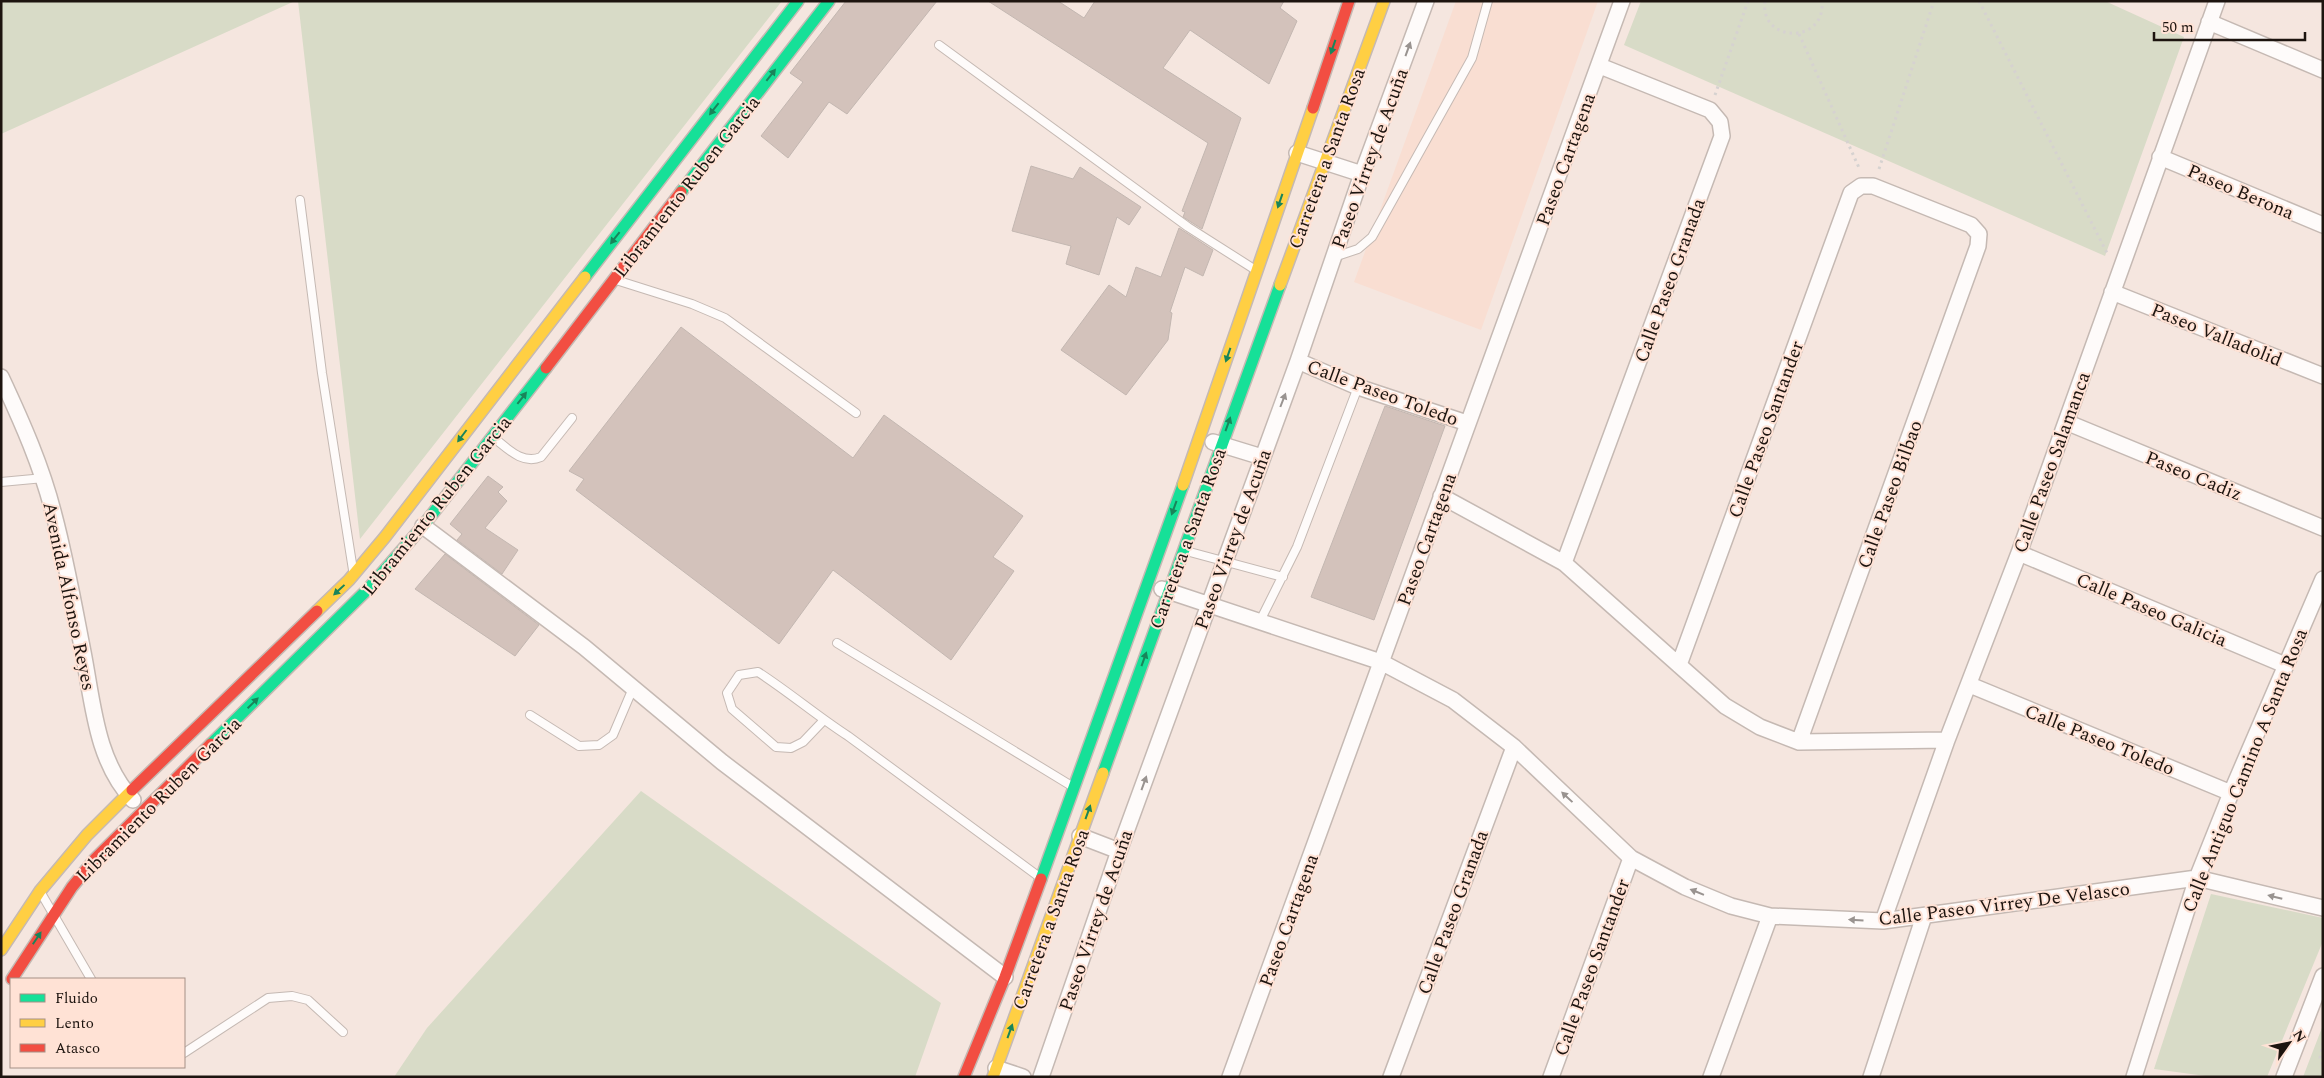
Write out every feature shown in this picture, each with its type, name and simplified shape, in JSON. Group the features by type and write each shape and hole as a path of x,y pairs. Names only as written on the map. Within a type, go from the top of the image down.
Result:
{"street":[{"name":"Libramiento Ruben Garcia","path":"1,950 40,891 87,835 354,574 385,537 798,1"},
{"name":"Libramiento Ruben Garcia","path":"13,978 53,914 95,859 368,590 423,526 829,1"},
{"name":"Carretera a Santa Rosa","path":"995,1072 1168,591 1172,547 1200,438 1260,273 1297,153 1349,1"},
{"name":"Carretera a Santa Rosa","path":"964,1077 1005,977 1146,583 1172,547 1221,445 1276,282 1325,161 1384,1"},
{"name":"Paseo Virrey de Acuña","path":"1040,1077 1223,561 1298,361 1362,174 1426,1"},
{"name":"Paseo Cartagena","path":"1230,1077 1467,423 1600,66 1622,1"},
{"name":"Calle Paseo Salamanca","path":"1883,921 1948,740 2019,553 2217,1"},
{"path":"2209,22 2323,70"},
{"path":"1600,66 1710,110"},
{"name":"Calle Paseo Granada","path":"1564,563 1722,136 1720,122 1710,110"},
{"path":"1297,153 1362,174"},
{"name":"Paseo Berona","path":"2160,157 2323,225"},
{"name":"Calle Paseo Santander","path":"1678,665 1851,193 1856,188 1870,185"},
{"name":"Calle Paseo Bilbao","path":"1799,742 1978,246 1979,234 1971,225 1870,185"},
{"name":"Paseo Valladolid","path":"2112,292 2323,376"},
{"name":"Calle Paseo Toledo","path":"1298,361 1358,387 1467,423"},
{"name":"Avenida Alfonso Reyes","path":"1,377 44,478 68,575 97,728 113,770 127,794 143,811"},
{"name":"Paseo Cadiz","path":"2066,422 2323,528"},
{"path":"1200,438 1262,456"},
{"path":"1441,496 1564,563 1731,710 1760,727 1799,742 1948,740"},
{"path":"423,526 584,647 722,762 1005,977"},
{"name":"Calle Paseo Galicia","path":"2019,553 2285,665"},
{"name":"Calle Antiguo Camino A Santa Rosa","path":"2134,1077 2197,878 2230,793 2323,579"},
{"name":"Calle Paseo Virrey De Velasco","path":"1146,583 1381,662 1453,700 1514,747 1631,858 1685,887 1731,906 1770,916 1883,921 2197,878 2323,908"},
{"name":"Calle Paseo Toledo","path":"1970,685 2230,793"},
{"name":"Calle Paseo Granada","path":"1391,1077 1514,747"},
{"path":"1080,836 1119,851"},
{"name":"Calle Paseo Santander","path":"1551,1077 1631,858"},
{"path":"1711,1077 1770,916"},
{"path":"1871,1077 1924,916"},
{"path":"2284,1077 2323,976"},
{"path":"995,1072 1023,1077"}],"lane":[{"path":"1333,258 1358,249 1372,237 1472,58 1488,1"},
{"path":"939,45 1188,227 1260,273"},
{"path":"300,200 322,373 354,574"},
{"path":"614,279 692,304 725,318 856,412"},
{"path":"1260,621 1298,547 1358,387"},
{"path":"492,437 525,460 534,460 541,456 572,418"},
{"path":"1,482 44,478"},
{"path":"1172,547 1283,577"},
{"path":"837,643 1074,787"},
{"path":"824,720 803,742 791,748 776,747 732,709 727,693 739,676 758,672 789,692 824,720 1040,878"},
{"path":"530,715 579,746 599,745 613,735 633,688"},
{"path":"40,891 90,978"},
{"path":"185,1052 268,998 292,996 308,1000 343,1032"}],"path":[{"path":"1710,110 1748,1"},
{"path":"1765,1 1767,19 1775,28 1786,34 1798,34 1810,29 1818,20 1822,9 1822,1"},
{"path":"1870,185 1934,1"},
{"path":"1979,1 2118,274"},
{"path":"1798,34 1870,185"},
{"path":"2323,1043 2320,1058 2323,1065"}],"shaded area":[{"path":"1456,1 1598,1 1481,330 1354,282"}],"green space":[{"path":"1,1 295,1 1,134"},
{"path":"298,1 782,1 360,539"},
{"path":"1641,1 2105,1 2184,37 2105,256 1624,45"},
{"path":"641,791 941,1003 915,1077 394,1077 427,1028"},
{"path":"2211,894 2323,918 2323,941 2267,1077 2213,1077 2154,1069"},
{"path":"2323,1025 2323,1077 2303,1077"}],"building":[{"path":"846,1 937,1 847,114 829,102 788,158 761,136 803,82 790,73"},
{"path":"988,1 1058,1 1084,18 1095,1 1284,1 1280,8 1297,21 1269,84 1190,30 1163,68 1241,118 1202,229 1183,217 1185,212 1182,211 1208,143"},
{"path":"1031,166 1073,179 1080,167 1141,207 1129,225 1117,217 1099,275 1066,264 1071,246 1012,231"},
{"path":"1179,228 1213,250 1203,276 1185,267 1170,312 1172,313 1168,340 1126,395 1061,350 1109,285 1126,297 1136,267 1161,277"},
{"path":"681,327 853,458 884,415 1023,516 993,557 1014,571 951,660 833,570 779,644 576,490 584,479 569,471"},
{"path":"1385,406 1445,426 1374,620 1311,597"},
{"path":"488,476 503,487 498,492 507,501 485,528 518,550 502,574 457,540 462,534 450,524"},
{"path":"445,554 539,625 515,656 415,589"}],"traffic: fast":[{"path":"585,277 798,1"},
{"path":"681,192 829,1"},
{"path":"1103,773 1280,285"},
{"path":"211,744 367,590 423,526 546,368"},
{"path":"1041,879 1183,485"}],"traffic: slow":[{"path":"1280,285 1384,1"},
{"path":"1183,485 1313,108"},
{"path":"317,611 349,580 385,537 585,277"},
{"path":"993,1077 1103,773"},
{"path":"1,950 40,891 87,835 132,790"}],"traffic: jam":[{"path":"1313,108 1349,1"},
{"path":"546,368 681,192"},
{"path":"132,790 317,611"},
{"path":"13,978 72,887 95,859 211,744"},
{"path":"964,1077 1005,977 1041,879"}]}
